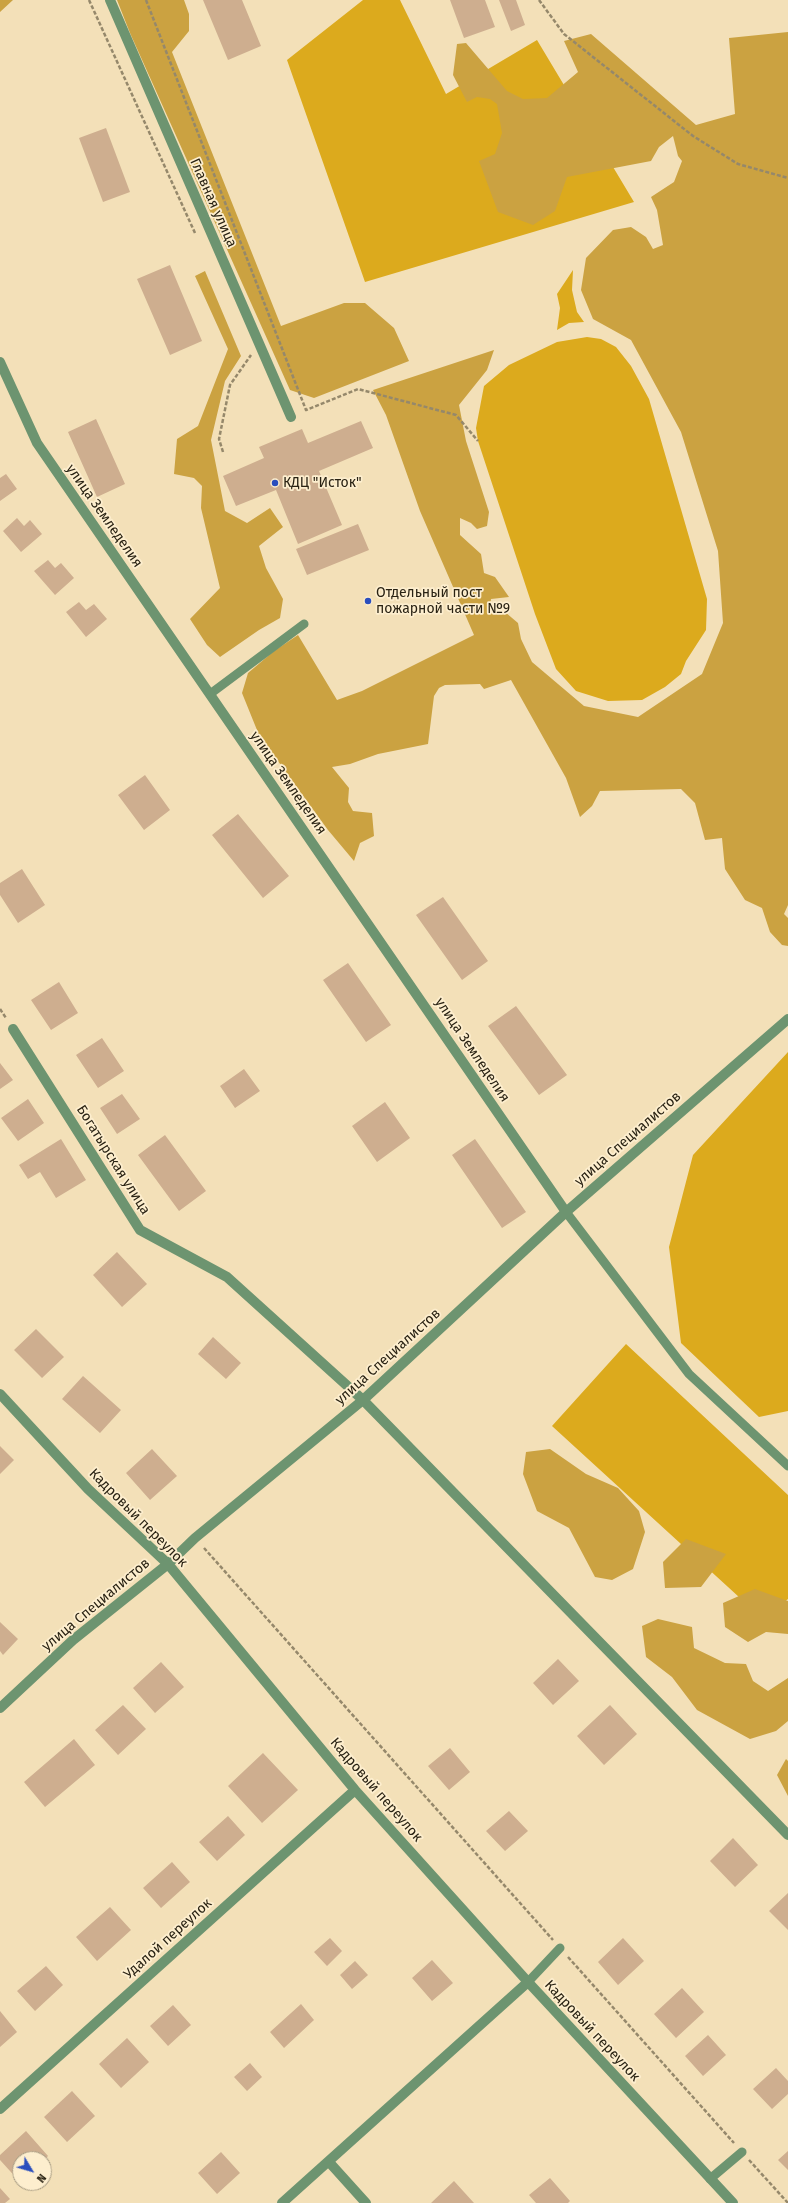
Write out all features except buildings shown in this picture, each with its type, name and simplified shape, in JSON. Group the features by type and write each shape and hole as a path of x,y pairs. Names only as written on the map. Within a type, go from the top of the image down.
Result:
{"street":[{"name":"Главная улица","path":"110,0 291,417"},
{"name":"улица Земледелия","path":"0,362 36,443 566,1212"},
{"name":"улица Специалистов","path":"0,1708 73,1640 168,1564 195,1538 364,1400 566,1212 788,1019"},
{"name":"Богатырская улица","path":"13,1029 140,1230 227,1277 364,1400 788,1835"},
{"name":"Кадровый переулок","path":"0,1394 88,1489 168,1564 355,1790 528,1982 733,2203"},
{"name":"Удалой переулок","path":"0,2109 355,1790"},
{"path":"282,2203 330,2162 528,1982"},
{"path":"330,2162 366,2203"}],"lane":[{"path":"210,694 304,624"},
{"path":"566,1212 689,1374 788,1466"},
{"path":"528,1982 560,1948"},
{"path":"710,2179 742,2152"}],"path":[{"path":"89,0 198,240"},
{"path":"146,0 306,410 358,389 456,415 478,441"},
{"path":"539,0 564,34 693,136 738,164 788,178"},
{"path":"223,452 219,439 230,385 251,356 248,349"},
{"path":"195,1538 788,2203"}],"shaded area":[{"path":"0,0 13,0 0,12"},
{"path":"117,0 184,0 189,14 189,31 172,52 281,326 344,303 365,303 394,328 409,361 314,398 290,390 130,33"},
{"path":"363,0 400,0 446,94 537,40 634,202 365,282 287,60"},
{"path":"788,32 788,905 784,914 788,918 788,946 782,945 770,932 762,908 745,900 725,869 722,838 705,840 695,803 681,789 600,791 592,806 580,817 566,778 511,680 484,689 480,684 445,685 439,688 434,696 428,744 378,754 350,764 332,767 349,788 348,802 353,811 372,813 374,836 360,843 354,861 328,830 259,735 242,693 248,673 274,651 298,635 337,700 362,691 474,635 420,511 386,415 373,390 494,350 487,370 459,405 466,441 489,512 487,526 477,529 471,523 460,518 460,535 481,554 484,573 495,577 509,597 491,599 490,608 505,612 518,623 521,639 532,662 584,706 638,717 702,674 723,623 718,551 681,432 631,340 593,319 581,290 586,258 613,230 631,227 646,237 653,249 663,245 657,210 651,197 674,182 682,161 678,156 673,136 659,147 651,161 567,177 555,211 533,225 498,212 479,161 495,154 502,133 497,104 490,99 477,97 467,102 453,75 457,44 466,43 507,91 523,99 547,98 578,72 564,41 591,34 696,125 735,114 729,38"},
{"path":"573,270 572,290 577,312 584,322 569,323 557,330 560,308 557,294"},
{"path":"205,271 241,356 225,381 211,440 225,511 247,523 270,508 283,527 259,546 266,568 283,599 280,618 259,630 220,657 207,645 190,619 220,588 201,508 202,486 194,478 174,474 177,439 198,426 228,349 195,276"},
{"path":"587,337 601,339 616,347 631,366 649,399 707,599 706,630 686,661 681,674 665,687 642,700 608,701 576,691 556,669 535,614 478,441 476,428 484,386 509,365 557,342"},
{"path":"788,1052 788,1411 759,1417 681,1343 669,1247 693,1155"},
{"path":"626,1344 788,1495 788,1599 763,1619 552,1426"},
{"path":"550,1449 586,1474 618,1488 639,1511 645,1532 633,1569 612,1580 595,1577 569,1528 537,1511 523,1474 526,1452"},
{"path":"686,1539 726,1554 701,1587 665,1588 663,1562"},
{"path":"755,1589 788,1601 788,1634 766,1632 748,1642 725,1627 723,1603"},
{"path":"658,1619 692,1627 694,1648 725,1663 746,1664 753,1681 768,1691 788,1678 788,1721 776,1731 750,1739 697,1710 672,1677 646,1657 642,1626"},
{"path":"786,1759 788,1761 788,1796 777,1775"}],"place":[{"name":"КДЦ \"Исток\"","path":"275,483"},
{"name":"Отдельный пост пожарной части №9","path":"368,601"}]}
